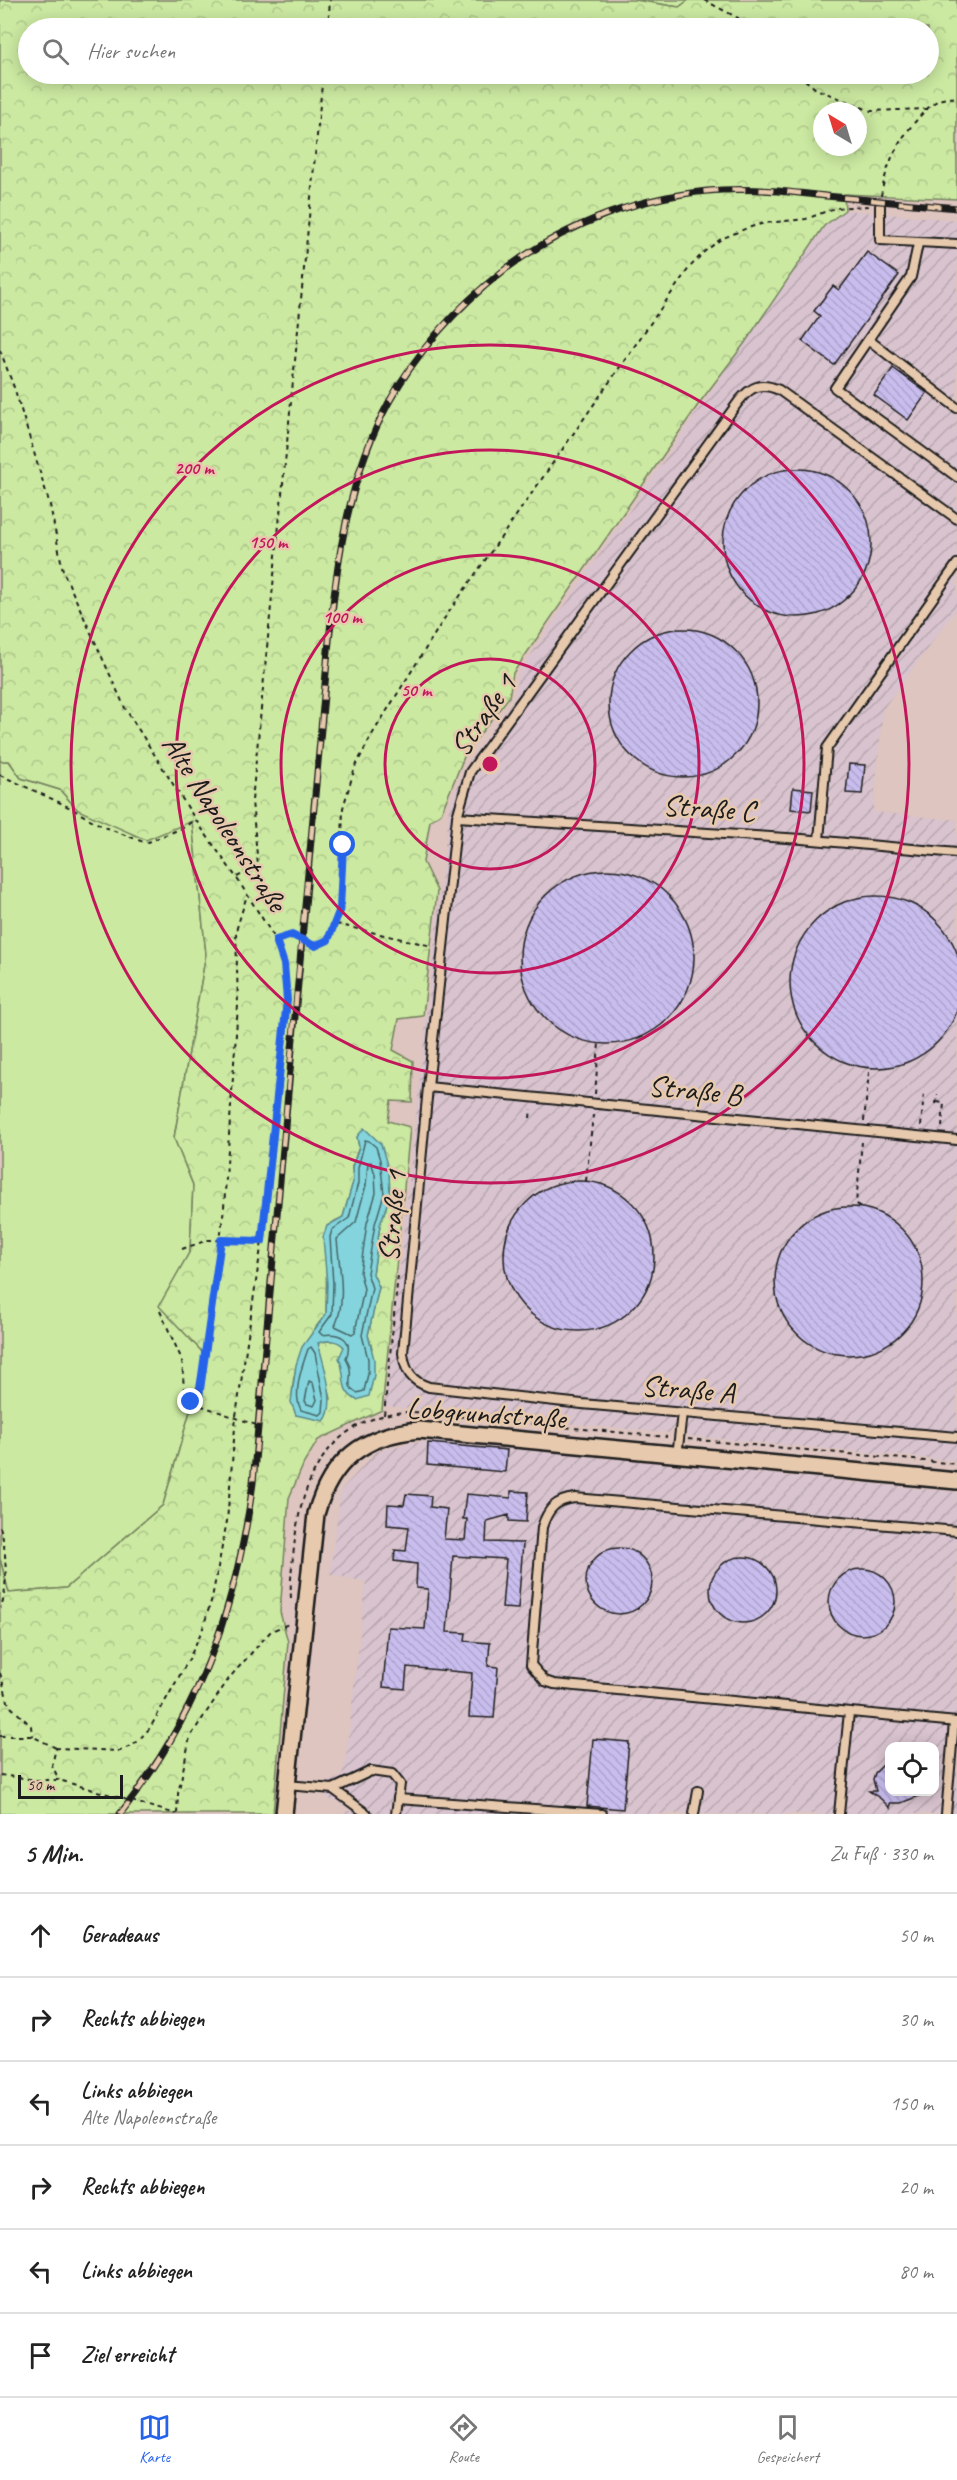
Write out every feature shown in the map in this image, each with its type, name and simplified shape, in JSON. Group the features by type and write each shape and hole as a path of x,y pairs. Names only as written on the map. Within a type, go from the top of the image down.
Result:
{"street":[{"name":"Lobgrundstraße","path":"284,1814 316,1514 326,1484 354,1452 381,1436 419,1430 957,1481"}],"lane":[{"path":"880,206 880,240 918,244 957,244"},
{"path":"918,244 911,277 835,388 957,477"},
{"path":"869,340 957,408"},
{"name":"Straße 1","path":"416,1382 405,1368 403,1353 428,1087 458,817 470,772 747,390 766,385 779,390 957,519"},
{"path":"819,840 827,748 957,564"},
{"name":"Straße C","path":"458,817 819,840 957,853"},
{"name":"Straße B","path":"428,1087 957,1140"},
{"name":"Straße A","path":"416,1382 429,1387 682,1413 957,1437"},
{"path":"677,1456 682,1413"},
{"path":"946,1814 956,1722 554,1684 544,1681 531,1665 542,1527 548,1510 563,1499 575,1498 957,1531"},
{"path":"839,1814 849,1712"},
{"path":"286,1785 333,1789 371,1771 392,1774 400,1784 396,1814"},
{"path":"333,1789 367,1814"},
{"path":"694,1814 698,1791"},
{"path":"398,1799 602,1814"}],"path":[{"path":"328,18 330,0"},
{"path":"704,0 738,18"},
{"path":"236,877 258,866 252,801 322,84"},
{"path":"810,84 816,89 871,111 926,109"},
{"path":"276,940 292,935 311,946 321,945 328,940 336,924 342,888 343,808 355,767 373,733 444,619 689,268 721,239 747,228 806,219 843,207 880,206 886,167 896,146 926,109 940,100 957,97"},
{"name":"Alte Napoleonstraße","path":"0,350 15,390 50,505 63,571 125,708 195,819 236,877 276,940 284,964 287,1000 262,1241 236,1416 227,1521 212,1598 203,1628 189,1659 150,1728 136,1743 120,1750 56,1748"},
{"path":"0,775 63,804 104,827 146,843 185,827 195,819"},
{"path":"198,1404 221,1240 238,1005 236,931 247,894"},
{"path":"336,924 433,946"},
{"path":"595,1092 599,1043"},
{"path":"864,1120 868,1072 871,1068"},
{"path":"921,1131 924,1092"},
{"path":"937,1094 937,1103 944,1103 943,1121"},
{"path":"530,1118 531,1109"},
{"path":"586,1181 593,1113"},
{"path":"860,1207 856,1203 862,1142"},
{"path":"182,1249 208,1240 262,1241"},
{"path":"160,1311 182,1360 184,1390 191,1402 259,1426"},
{"path":"0,1527 7,1574 3,1588 4,1600 0,1608"},
{"path":"0,1775 36,1780 59,1780 177,1814 177,1794 190,1737 230,1677 271,1631 293,1623"},
{"path":"0,1673 9,1705 31,1726 32,1736"},
{"path":"0,1736 32,1736 56,1748 52,1765 59,1780"}],"shaded area":[{"path":"845,210 957,220 957,608 883,709 873,812 957,820 957,1461 688,1436 686,1430 672,1429 668,1433 385,1406 449,808 466,766 514,699 518,674 824,226"},
{"path":"431,1441 957,1492 957,1814 345,1814 346,1811 353,1811 339,1802 326,1798 328,1782 341,1777 345,1765 366,1582 330,1574 341,1490 376,1452 409,1443"}],"green space":[{"path":"0,0 635,0 679,7 689,0 957,0 957,199 844,194 845,210 824,226 513,673 509,697 466,752 441,813 430,821 423,862 437,891 423,1016 399,1019 393,1050 413,1061 412,1102 391,1101 388,1121 410,1127 382,1410 318,1440 304,1463 289,1498 280,1612 288,1642 273,1814 0,1814 0,1559 9,1593 66,1588 163,1505 206,1356 159,1306 190,1251 193,1185 174,1138 206,954 192,821 146,840 78,810 60,790 21,778 9,761 0,761","holes":["357,1137 390,1195 380,1225 373,1274 379,1287 368,1335 372,1348 344,1347 332,1341 318,1343 331,1399 296,1415 293,1402 294,1375 310,1336 326,1314 327,1226 343,1217 353,1182 352,1167 359,1147"]},
{"path":"635,0 689,0 679,7"},
{"path":"0,761 9,761 21,778 60,790 78,810 192,821 206,954 174,1138 193,1185 190,1251 160,1306 206,1356 163,1505 66,1588 9,1593 0,1559"}],"water":[{"path":"364,1128 381,1144 389,1172 390,1195 380,1225 373,1274 379,1287 368,1335 374,1359 374,1375 369,1396 357,1400 347,1392 345,1387 339,1358 344,1347 332,1341 318,1343 330,1395 328,1414 324,1421 296,1415 291,1402 296,1365 302,1347 326,1314 327,1284 323,1237 327,1226 343,1217 353,1182 352,1167 359,1147 357,1137"}],"building":[{"path":"867,252 899,275 834,365 802,341 820,316 814,311 833,286 839,290"},
{"path":"893,368 927,393 908,420 874,395"},
{"path":"797,469 811,470 825,475 838,481 849,491 859,502 865,515 870,529 870,557 865,571 859,584 849,595 838,605 825,611 811,616 797,617 783,616 769,611 756,605 745,595 735,584 729,571 724,557 723,543 724,529 729,515 735,502 745,491 756,481 769,475 783,470"},
{"path":"683,629 711,634 736,650 752,675 757,703 752,731 736,756 711,772 683,777 655,772 630,756 614,731 609,703 614,675 630,650 655,634"},
{"path":"849,764 865,765 862,794 846,793"},
{"path":"793,788 813,790 811,811 791,809"},
{"path":"607,870 624,871 640,876 669,895 688,924 693,940 693,974 688,990 669,1019 640,1038 624,1043 607,1044 590,1043 574,1038 545,1019 526,990 521,974 520,957 521,940 526,924 545,895 574,876 590,871"},
{"path":"876,896 893,897 909,902 924,910 937,921 948,934 956,949 958,1009 956,1015 948,1030 937,1043 924,1054 909,1062 893,1067 876,1068 859,1067 843,1062 828,1054 815,1043 804,1030 796,1015 791,999 790,982 791,965 796,949 804,934 815,921 828,910 843,902 859,897"},
{"path":"579,1181 594,1182 608,1187 632,1203 648,1227 653,1241 653,1271 648,1285 632,1309 608,1325 594,1330 579,1331 564,1330 550,1325 526,1309 510,1285 505,1271 504,1256 505,1241 510,1227 526,1203 550,1187 564,1182"},
{"path":"849,1207 877,1212 902,1228 918,1253 923,1281 918,1309 902,1334 877,1350 849,1355 821,1350 796,1334 780,1309 775,1281 780,1253 796,1228 821,1212"},
{"path":"428,1443 507,1450 505,1472 427,1465"},
{"path":"511,1491 528,1492 526,1522 509,1521 509,1515 487,1521 486,1542 523,1543 518,1609 502,1608 506,1559 453,1556 447,1632 466,1633 465,1641 490,1643 488,1666 498,1667 494,1718 469,1717 472,1673 407,1667 405,1689 383,1687 388,1627 425,1629 428,1589 416,1588 417,1564 394,1561 395,1550 406,1551 409,1527 387,1525 388,1504 404,1505 406,1494 431,1496 430,1507 447,1509 444,1539 465,1540 467,1519 463,1519 466,1494 511,1498"},
{"path":"613,1548 625,1548 637,1553 647,1563 652,1581 650,1594 637,1609 625,1614 613,1614 601,1609 591,1599 586,1587 586,1575 591,1563 601,1553"},
{"path":"737,1557 749,1557 761,1562 771,1572 776,1590 774,1603 761,1618 749,1623 737,1623 725,1618 715,1608 710,1596 710,1584 715,1572 725,1562"},
{"path":"856,1569 868,1569 880,1574 890,1584 895,1602 893,1615 880,1630 868,1635 856,1635 844,1630 834,1620 829,1608 829,1596 834,1584 844,1574"},
{"path":"593,1739 629,1742 623,1809 587,1806"},
{"path":"885,1763 885,1796 919,1796 901,1803 890,1803 890,1808 869,1791 876,1791 873,1779 875,1773"}],"railway":[{"path":"120,1814 148,1776 193,1698 225,1616 246,1529 253,1483 333,603 351,500 361,466 389,402 400,383 440,330 486,285 527,254 552,239 606,214 664,198 722,190 761,190 957,208"}],"route":[{"path":"191,1402 198,1404 221,1240 262,1241 287,1000 284,964 276,940 292,935 315,946 328,940 340,909 343,845"}]}
